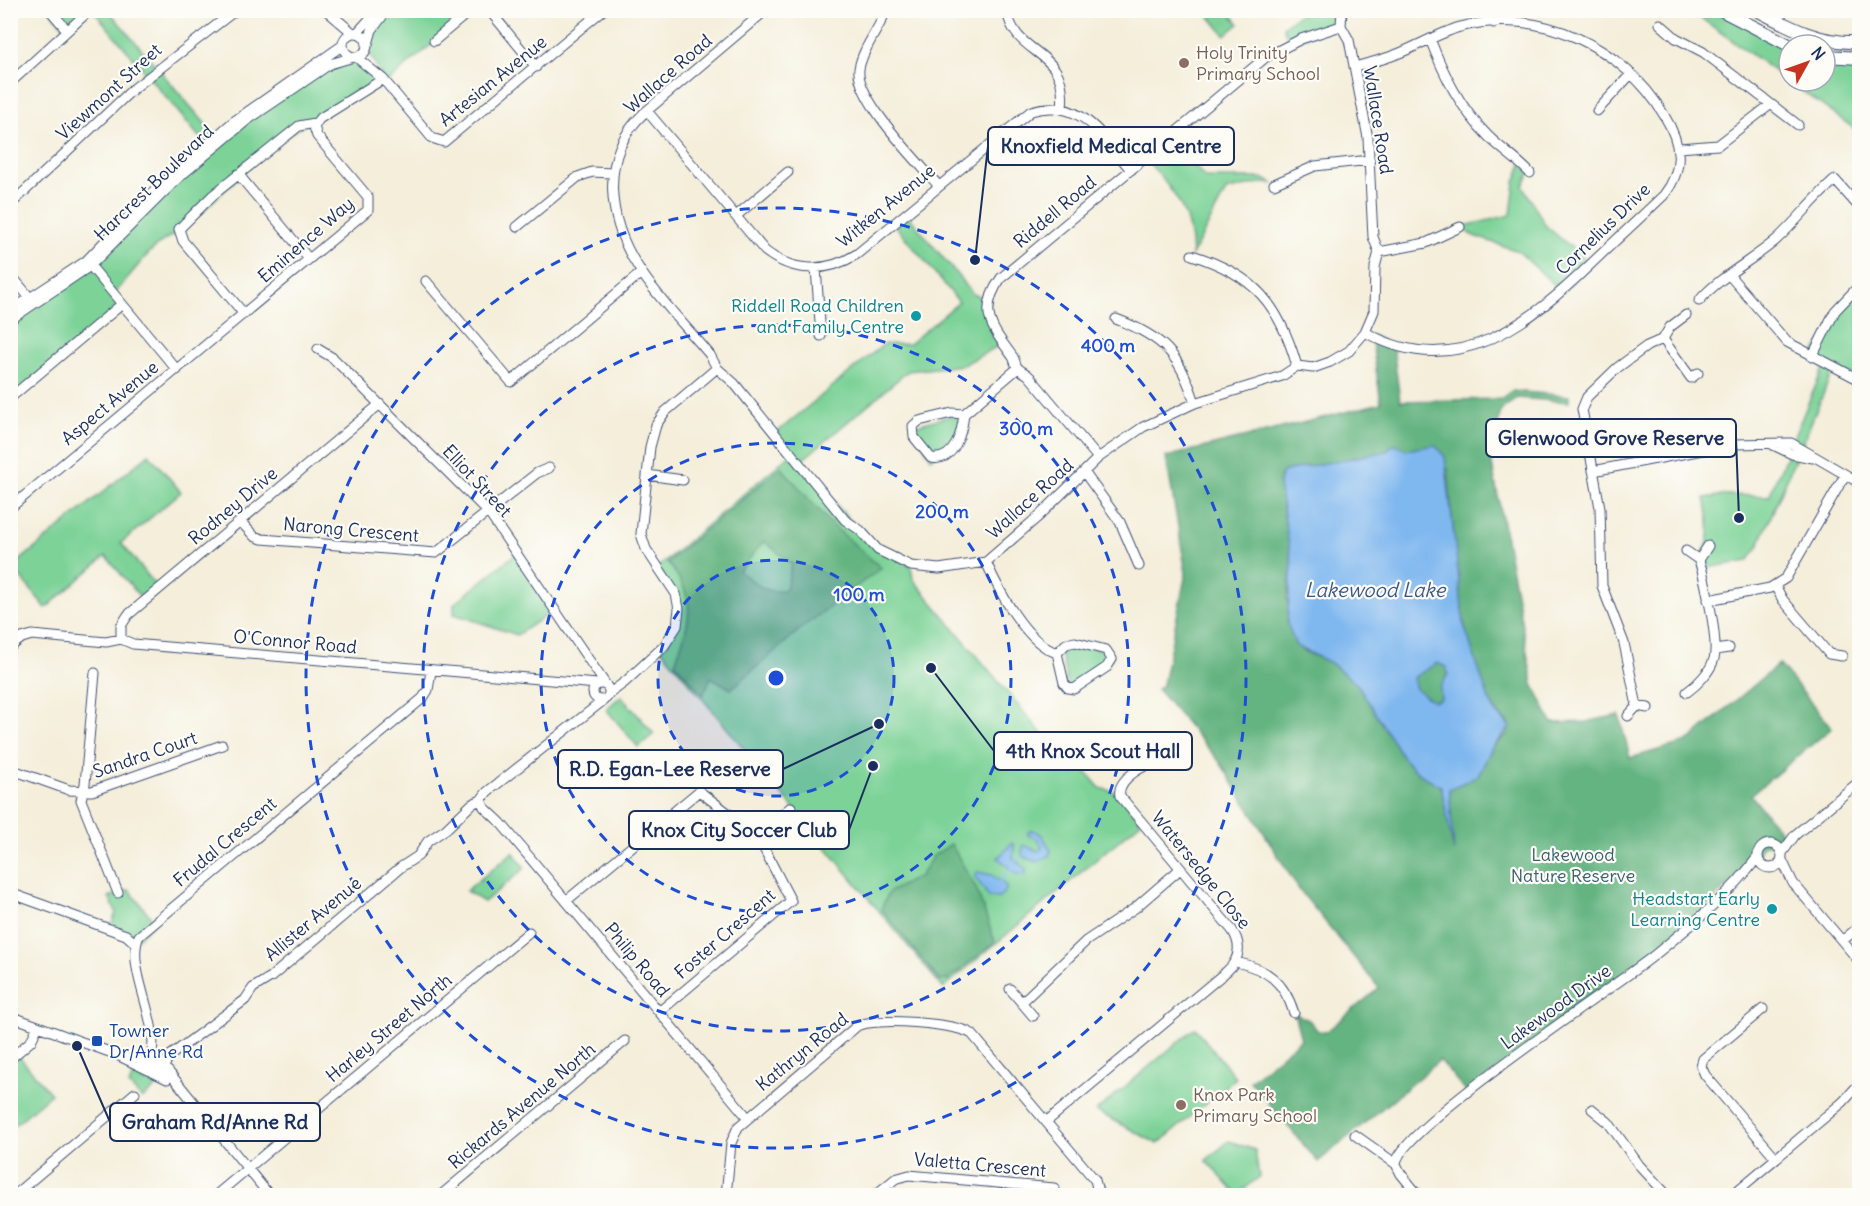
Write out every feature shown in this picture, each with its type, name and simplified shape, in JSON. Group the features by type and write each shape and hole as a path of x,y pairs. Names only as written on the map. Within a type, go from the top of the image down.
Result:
{"main road":[{"path":"1721,10 1777,39"},
{"path":"1757,10 1816,38 1860,42"},
{"path":"1837,57 1860,58"}],"street":[{"path":"50,10 67,30"},
{"path":"10,83 90,10"},
{"name":"Viewmont Street","path":"10,204 133,89 236,10"},
{"path":"343,43 378,10"},
{"path":"327,11 348,54 355,57 363,55 372,30 387,10"},
{"path":"434,41 471,10"},
{"path":"489,10 536,67"},
{"name":"Artesian Avenue","path":"355,57 383,79 432,138 444,142 603,10"},
{"name":"Wallace Road","path":"766,10 647,111 621,141 612,173 612,192 618,217 628,250 641,273 710,355 717,368 735,383 836,505 843,517 860,530 878,550 902,563 929,569 986,562 1039,516 1098,458 1143,427 1195,403 1282,376 1297,366 1312,368 1339,358 1356,344 1365,332 1376,302 1375,267 1379,252 1373,237 1370,160 1349,40 1341,26 1342,10"},
{"path":"886,10 860,62 858,72 861,89 871,105 938,185"},
{"path":"1007,10 1014,31 1057,69 1064,89 1062,108 1088,121 1131,170"},
{"path":"1493,10 1494,23"},
{"path":"327,11 355,33 364,37 367,46"},
{"path":"1353,67 1400,53 1464,26 1494,23 1524,24 1563,32 1603,51 1631,74 1657,104 1679,148 1718,146 1770,105"},
{"path":"1660,24 1676,38 1702,52 1798,125"},
{"name":"Riddell Road","path":"1098,458 1030,377 1018,368 991,324 988,309 993,289 1001,278 1272,53 1301,39 1341,26"},
{"path":"1430,39 1446,77 1463,106 1485,134 1530,173"},
{"name":"Harcrest Boulevard","path":"10,311 88,264 150,195 206,144 343,43"},
{"name":"Artesian Avenue","path":"367,46 383,79"},
{"name":"Harcrest Boulevard","path":"10,320 88,264 229,134 330,64 355,57"},
{"path":"1597,111 1631,74"},
{"path":"244,314 179,233 185,222 238,174 293,131 315,126 383,79"},
{"name":"Witken Avenue","path":"647,111 773,256 789,264 816,268 837,264 857,254 1025,115 1038,109 1062,108"},
{"name":"Eminence Way","path":"177,370 366,212 370,205 366,194 315,126"},
{"name":"Cornelius Drive","path":"1365,332 1401,349 1438,352 1486,340 1521,323 1555,298 1664,195 1675,177 1679,148"},
{"path":"1274,184 1315,166 1370,160"},
{"path":"517,227 578,177 592,172 612,173"},
{"path":"736,216 788,172"},
{"path":"238,174 309,259"},
{"path":"1699,300 1711,287 1730,276 1774,241 1812,200 1835,180 1860,208"},
{"path":"1379,252 1426,243 1460,227"},
{"path":"1192,255 1237,273 1262,294 1283,323 1297,366"},
{"name":"Aspect Avenue","path":"10,508 177,370 88,264"},
{"path":"816,268 821,336"},
{"path":"426,281 511,382 641,273"},
{"path":"10,274 30,298"},
{"path":"1730,276 1780,336 1812,357 1860,380"},
{"path":"1812,357 1835,311 1854,296"},
{"path":"10,398 122,304"},
{"path":"1637,706 1624,643 1600,578 1600,516 1583,418 1584,402 1626,361 1650,344 1663,339 1670,327 1686,315"},
{"path":"1116,319 1147,332 1168,348 1181,366 1195,403"},
{"path":"1663,339 1694,379"},
{"name":"Elliot Street","path":"318,349 333,358 488,512 586,658 601,691"},
{"path":"586,658 586,673 579,683 601,691 634,672 668,642 677,626 679,615 676,594 646,549 641,534 651,439 660,418 717,368"},
{"path":"964,414 952,413 919,421 913,426 912,433 931,458 941,458 957,445 964,414 1018,368"},
{"name":"Rodney Drive","path":"121,639 121,626 128,615 380,404"},
{"path":"1593,471 1734,444 1773,445 1792,454 1815,459 1860,483"},
{"name":"Narong Crescent","path":"240,521 258,539 432,554 443,550 537,473 549,468"},
{"path":"1084,472 1120,522 1138,566"},
{"path":"647,475 683,480"},
{"path":"1708,600 1775,586 1792,569 1845,475"},
{"path":"1699,560 1708,546"},
{"path":"1686,551 1699,560 1708,600 1715,650 1710,667 1687,692"},
{"path":"986,562 1016,616 1040,644 1057,653 1064,683 1072,689 1080,687 1107,667 1112,659 1106,650 1079,642 1067,644 1057,653"},
{"path":"1775,586 1783,600 1828,654 1842,656"},
{"name":"O'Connor Road","path":"10,647 22,638 32,635 104,642 121,639 136,645 579,683"},
{"path":"1715,650 1729,648"},
{"path":"1826,666 1828,654"},
{"name":"Frudal Crescent","path":"136,944 143,932 423,698 428,690 431,671"},
{"path":"95,673 82,803 118,893"},
{"name":"Allister Avenue","path":"166,1068 186,1047 245,1000 253,988 271,976 401,867 418,856 428,841 461,817 470,806 483,803 487,792 582,715 601,691"},
{"path":"1637,706 1648,708"},
{"path":"1628,716 1637,706"},
{"name":"Sandra Court","path":"10,769 69,790 83,792 104,788 222,745"},
{"name":"Watersedge Close","path":"1160,759 1144,765 1122,784 1119,794 1236,936 1239,952 1236,962"},
{"path":"1782,856 1796,835 1860,781"},
{"name":"Foster Crescent","path":"566,901 699,791 757,835 791,901 659,1012"},
{"name":"Philip Road","path":"483,803 748,1118"},
{"path":"757,835 791,807"},
{"path":"1796,835 1774,844 1782,856 1793,883 1860,962"},
{"name":"Lakewood Drive","path":"1396,1164 1400,1151 1443,1113 1548,1031 1651,957 1741,880 1757,858 1762,846 1774,844"},
{"name":"Lakewood Drive","path":"1741,880 1768,868 1782,856"},
{"path":"1757,858 1768,868 1793,883"},
{"path":"1022,1002 1086,941 1135,908 1180,869"},
{"path":"10,892 126,935 136,944 153,1050 192,1103 270,1196"},
{"path":"1842,941 1860,926"},
{"name":"Harley Street North","path":"215,1196 530,932"},
{"path":"1046,1122 1236,962 1260,968 1268,973 1287,996 1294,1013"},
{"path":"1010,989 1033,1016"},
{"path":"1763,1009 1703,1059 1701,1065 1705,1076 1776,1158"},
{"path":"10,1016 115,1054 166,1068"},
{"name":"Kathryn Road","path":"726,1196 731,1138 735,1130 857,1026 879,1021 958,1028 968,1032 1095,1180 1099,1196"},
{"path":"10,1059 31,1041 38,1026"},
{"path":"146,1063 151,1036"},
{"name":"Rickards Avenue North","path":"440,1196 625,1041"},
{"path":"146,1063 153,1050"},
{"path":"1731,1196 1843,1102 1860,1083"},
{"path":"13,1196 135,1093"},
{"path":"1592,1109 1608,1122 1639,1165 1668,1196"},
{"path":"1355,1135 1396,1164 1419,1196"},
{"name":"Valetta Crescent","path":"874,1196 895,1179 909,1175 1054,1188"}],"green space":[{"path":"50,11 90,11 67,30"},
{"path":"94,11 109,11 220,141 293,88 354,57 382,77 367,48 387,11 471,11 386,83 383,79 305,124 265,152 179,233 169,237 152,250 114,294 122,304 11,398 11,320 210,150"},
{"path":"1205,11 1228,11 1239,24 1225,35"},
{"path":"1303,11 1342,11 1341,23 1290,43 1283,27"},
{"path":"1691,11 1721,11 1777,39 1777,73"},
{"path":"1837,57 1859,58 1859,132 1805,93 1837,93"},
{"path":"1171,137 1205,178 1262,178 1274,184 1259,183 1226,191 1192,255 1188,225 1179,202 1145,158"},
{"path":"1522,164 1530,173 1523,186 1546,226 1591,264 1562,292 1518,251 1474,236 1460,227 1511,215 1515,182"},
{"path":"906,213 973,294 990,300 989,309 1002,344 963,365 908,371 800,462 867,540 911,566 913,579 1067,764 1074,758 1100,788 1119,793 1141,822 943,988 661,649 668,642 679,609 658,567 792,453 776,433 884,344 909,344 959,302 893,223"},
{"path":"1850,295 1856,302 1859,301 1859,380 1834,368 1801,447 1791,443 1825,364 1812,357"},
{"name":"Lakewood Nature Reserve","path":"1371,335 1393,346 1400,401 1502,399 1512,391 1569,396 1569,402 1517,398 1501,410 1491,459 1533,684 1552,723 1586,722 1619,715 1630,758 1687,742 1779,664 1832,728 1751,795 1786,839 1762,846 1757,858 1676,936 1467,1093 1440,1060 1318,1162 1250,1081 1301,1039 1294,1013 1309,1020 1318,1031 1326,1032 1379,988 1298,888 1220,762 1157,689 1163,684 1186,573 1166,457 1381,403","holes":["1406,450 1448,469 1456,566 1468,642 1478,676 1491,704 1508,723 1508,733 1492,748 1478,776 1449,789 1453,844 1441,786 1418,773 1403,758 1358,685 1331,663 1301,650 1287,600 1292,564 1279,484 1281,475 1285,471"]},
{"path":"960,413 957,445 931,458 913,426"},
{"path":"1788,452 1797,455 1758,547 1748,561 1701,569 1699,560 1707,545 1710,530 1705,498 1726,495 1769,496"},
{"path":"149,454 181,492 121,543 159,589 144,602 106,556 46,608 12,567"},
{"path":"781,467 829,522 881,568 804,626 731,689 711,677 703,695 675,663 685,634 689,611 684,588 667,562","holes":["764,541 792,564 786,589 779,591 767,590 739,571"]},
{"path":"516,553 554,610 517,635 454,614 454,604"},
{"path":"1066,644 1106,650 1112,659 1068,688 1060,649"},
{"path":"1437,663 1446,667 1448,674 1442,684 1441,699 1434,702 1416,689 1413,678"},
{"path":"621,696 654,734 638,747 606,709"},
{"path":"951,844 976,888 995,942 947,980 940,981 881,909 889,892 920,876 933,856"},
{"path":"513,852 525,868 484,902 466,891"},
{"path":"129,890 155,922 138,938 110,929 116,912 109,897"},
{"path":"1195,1028 1236,1078 1158,1144 1096,1111"},
{"path":"17,1054 51,1094 16,1124 11,1117 10,1060"},
{"path":"137,1065 167,1078 142,1099 129,1085"},
{"path":"1229,1141 1255,1150 1259,1177 1237,1195 1206,1160"}],"water":[{"name":"Lakewood Lake","path":"1396,445 1406,450 1435,445 1445,457 1464,625 1489,700 1496,712 1510,727 1492,748 1478,776 1449,789 1454,852 1441,786 1418,773 1403,758 1358,685 1331,663 1296,646 1287,623 1292,564 1279,484 1281,475 1285,471 1387,451 1391,446","holes":["1437,663 1446,667 1448,674 1440,688 1441,699 1434,702 1416,689 1413,678"]},
{"path":"1033,830 1041,834 1051,850 1049,856 1037,862 1022,856 1023,845 1038,851 1042,848 1038,839 1028,835 1028,832"},
{"path":"1012,843 1014,845 1013,858 1026,869 1025,875 1016,874 998,858"},
{"path":"977,872 992,875 1006,886 1006,890 999,898 989,897 975,877"}],"waterway":[{"path":"1015,861 1022,856"},
{"path":"1000,881 1011,869"}],"place":[{"name":"Holy Trinity Primary School","path":"1184,63"},
{"name":"Knoxfield Medical Centre","path":"975,260"},
{"name":"Riddell Road Children and Family Centre","path":"916,316"},
{"name":"Glenwood Grove Reserve","path":"1739,518"},
{"name":"4th Knox Scout Hall","path":"931,668"},
{"name":"R.D. Egan-Lee Reserve","path":"879,724"},
{"name":"Knox City Soccer Club","path":"873,766"},
{"name":"Headstart Early Learning Centre","path":"1772,909"},
{"name":"Towner Dr/Anne Rd","path":"97,1041"},
{"name":"Graham Rd/Anne Rd","path":"77,1046"},
{"name":"Knox Park Primary School","path":"1181,1105"}]}
